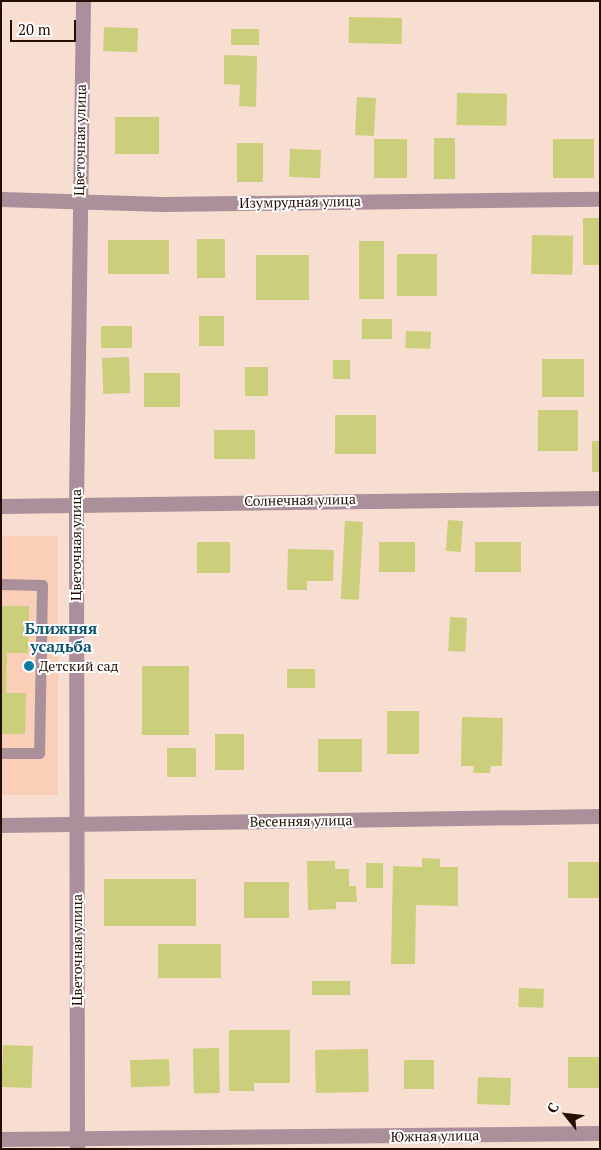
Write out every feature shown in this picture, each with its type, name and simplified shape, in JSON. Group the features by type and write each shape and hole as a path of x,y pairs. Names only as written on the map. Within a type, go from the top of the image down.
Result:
{"street":[{"name":"Цветочная улица","path":"77,1145 76,502 83,1"},
{"name":"Изумрудная улица","path":"1,199 163,204 600,198"},
{"name":"Солнечная улица","path":"1,506 76,502 600,498"},
{"name":"Весенняя улица","path":"1,825 600,816"},
{"name":"Южная улица","path":"1,1139 77,1145 600,1133"}],"lane":[{"path":"1,584 42,584 39,753 1,753"}],"shaded area":[{"name":"Детский сад","path":"1,536 58,536 58,795 1,795"}],"building":[{"path":"349,17 402,18 402,44 349,43"},
{"path":"104,27 138,28 137,52 103,51"},
{"path":"231,29 259,29 259,45 231,45"},
{"path":"224,55 257,56 256,107 239,106 240,85 224,84"},
{"path":"457,93 507,94 506,126 456,125"},
{"path":"357,97 376,98 374,136 355,135"},
{"path":"115,117 159,117 159,154 115,154"},
{"path":"434,138 455,138 455,179 434,179"},
{"path":"374,139 407,139 407,178 374,178"},
{"path":"553,139 594,139 594,178 553,178"},
{"path":"237,143 263,143 263,182 237,182"},
{"path":"290,149 321,150 320,178 289,177"},
{"path":"583,218 600,218 600,265 583,265"},
{"path":"532,235 573,236 572,275 531,274"},
{"path":"197,239 225,239 225,278 197,278"},
{"path":"108,240 169,240 169,274 108,274"},
{"path":"359,241 384,241 384,299 359,299"},
{"path":"397,254 437,254 437,296 397,296"},
{"path":"256,255 309,255 309,300 256,300"},
{"path":"199,316 224,316 224,346 199,346"},
{"path":"362,319 392,319 392,339 362,339"},
{"path":"101,326 132,326 132,348 101,348"},
{"path":"406,331 431,332 430,349 405,348"},
{"path":"129,357 130,393 103,394 102,358"},
{"path":"542,359 584,359 584,397 542,397"},
{"path":"333,360 350,360 350,379 333,379"},
{"path":"245,367 268,367 268,396 245,396"},
{"path":"144,373 180,373 180,407 144,407"},
{"path":"538,410 578,410 578,451 538,451"},
{"path":"335,415 376,415 376,454 335,454"},
{"path":"214,430 255,430 255,459 214,459"},
{"path":"592,441 600,441 600,472 592,472"},
{"path":"448,520 463,521 461,552 446,551"},
{"path":"345,521 363,522 359,600 341,599"},
{"path":"197,542 230,542 230,573 197,573"},
{"path":"379,542 415,542 415,572 379,572"},
{"path":"475,542 521,542 521,572 475,572"},
{"path":"288,549 334,550 333,581 307,581 307,590 287,590"},
{"path":"1,606 29,606 28,653 7,653 6,693 26,693 25,734 1,734"},
{"path":"450,617 467,618 465,652 448,651"},
{"path":"142,666 189,666 189,735 142,735"},
{"path":"287,669 315,669 315,688 287,688"},
{"path":"387,711 419,711 419,754 387,754"},
{"path":"462,717 503,718 502,766 491,766 490,773 473,773 474,766 461,766"},
{"path":"215,734 244,734 244,770 215,770"},
{"path":"318,739 362,739 362,772 318,772"},
{"path":"167,748 196,748 196,777 167,777"},
{"path":"422,858 440,859 440,867 458,867 458,906 416,905 415,964 391,964 393,866 422,867"},
{"path":"307,861 335,861 335,869 349,869 349,886 356,886 357,902 336,902 336,909 308,910"},
{"path":"568,862 600,862 600,898 568,898"},
{"path":"366,863 383,863 383,888 366,888"},
{"path":"104,879 196,879 196,926 104,926"},
{"path":"244,882 289,882 289,918 244,918"},
{"path":"158,944 221,944 221,978 158,978"},
{"path":"312,981 350,981 350,995 312,995"},
{"path":"519,988 544,989 543,1008 518,1007"},
{"path":"229,1030 290,1030 290,1083 254,1083 254,1091 229,1091"},
{"path":"3,1045 33,1046 32,1088 2,1087"},
{"path":"193,1048 219,1048 220,1093 194,1093"},
{"path":"368,1049 369,1092 316,1093 315,1050"},
{"path":"568,1057 600,1057 600,1088 568,1088"},
{"path":"169,1059 170,1086 131,1087 130,1060"},
{"path":"404,1060 434,1060 434,1089 404,1089"},
{"path":"478,1077 511,1078 510,1105 477,1104"}],"place":[{"name":"Детский сад","path":"29,666"}],"district":[{"name":"Ближняя усадьба","path":"61,637"}]}
